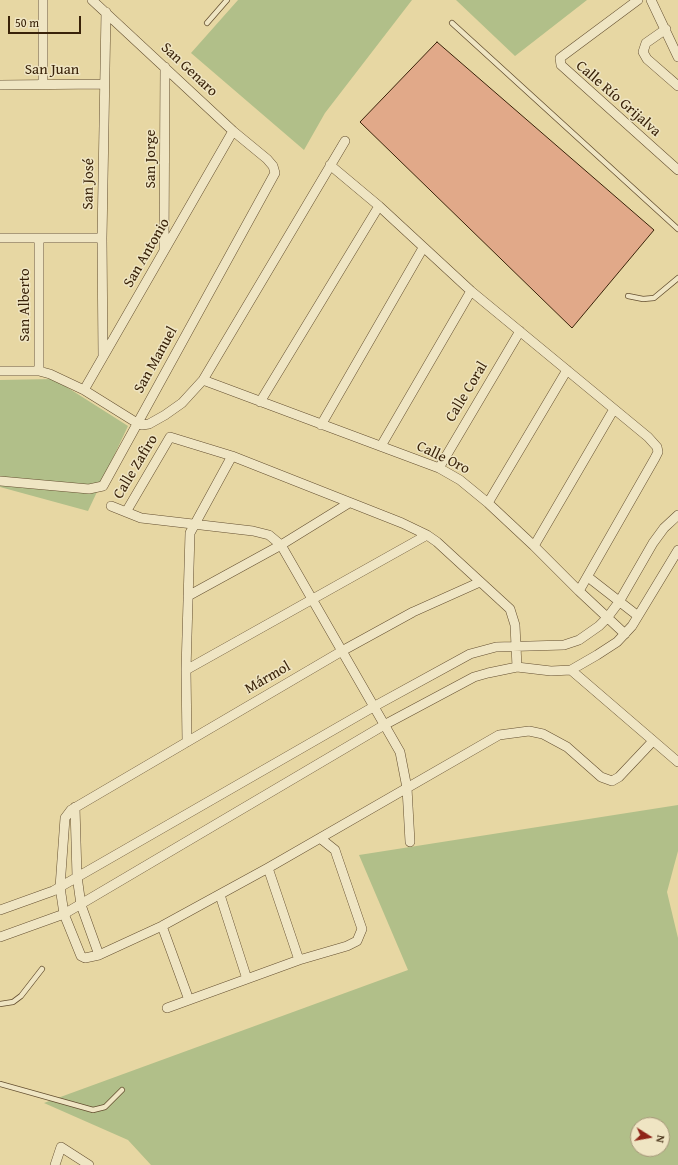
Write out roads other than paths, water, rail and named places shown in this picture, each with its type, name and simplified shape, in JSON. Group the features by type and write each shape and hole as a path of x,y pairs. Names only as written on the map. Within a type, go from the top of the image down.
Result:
{"street":[{"path":"43,0 43,84"},
{"name":"San Genaro","path":"92,0 166,67 233,131 267,159"},
{"path":"651,0 678,57"},
{"name":"Calle Río Grijalva","path":"636,1 560,58 561,65 563,69 678,170"},
{"name":"San José","path":"103,357 102,238 106,12"},
{"path":"666,29 644,45 643,52 647,60 678,86"},
{"name":"San Jorge","path":"164,252 166,67"},
{"name":"San Juan","path":"0,85 104,84"},
{"name":"San Antonio","path":"84,390 233,131"},
{"path":"0,371 39,371 50,374 84,390 136,423 142,425 149,424 165,415 182,403 203,380 345,141"},
{"name":"San Manuel","path":"0,481 89,489 103,486 136,423 274,178 275,170 267,159"},
{"path":"330,165 378,206 470,291 648,437 657,447 658,452 579,591"},
{"path":"260,402 378,206"},
{"path":"0,238 102,238"},
{"name":"San Alberto","path":"39,238 39,371"},
{"path":"321,425 424,248"},
{"path":"381,446 470,291"},
{"name":"Calle Coral","path":"439,468 520,331"},
{"path":"488,503 567,370"},
{"name":"Calle Oro","path":"203,380 439,468 460,480 488,503 625,634"},
{"path":"534,546 614,409"},
{"name":"Calle Zafiro","path":"126,512 170,437 232,456"},
{"path":"187,742 186,670 189,541 194,524 232,456 350,504 402,523 427,535 510,609 515,625 517,667"},
{"path":"188,596 281,545 350,504"},
{"path":"111,506 141,518 253,531 269,535 281,545 311,599 386,724 402,756 407,788 410,842"},
{"path":"0,910 48,894 375,706 470,654 496,647 564,645 579,640 599,626 607,618 619,602 653,543 664,528 678,515"},
{"path":"186,670 427,535"},
{"path":"0,937 64,914 81,905 386,724 474,677 488,672 517,667 551,671 570,670 597,655 625,634 638,616 678,550"},
{"path":"588,577 638,616"},
{"name":"Mármol","path":"98,955 85,958 81,955 64,914 60,887 65,818 75,807 342,651 413,612 480,582"},
{"path":"570,670 678,762"},
{"path":"75,807 77,876 81,905 98,955 162,926 220,895 499,735 513,731 529,731 556,739 601,777 612,781 619,778 653,741"},
{"path":"167,1008 300,960 347,946 357,941 362,929 335,850 320,838"},
{"path":"268,868 300,960"},
{"path":"220,895 247,979"},
{"path":"162,926 189,1000"},
{"path":"55,1165 61,1147 89,1165"}],"lane":[{"path":"208,23 227,0"},
{"path":"452,23 678,229"},
{"path":"628,296 643,299 654,298 678,278"},
{"path":"0,1004 13,1002 21,996 42,969"},
{"path":"0,1084 93,1110 105,1107 122,1090"}]}
